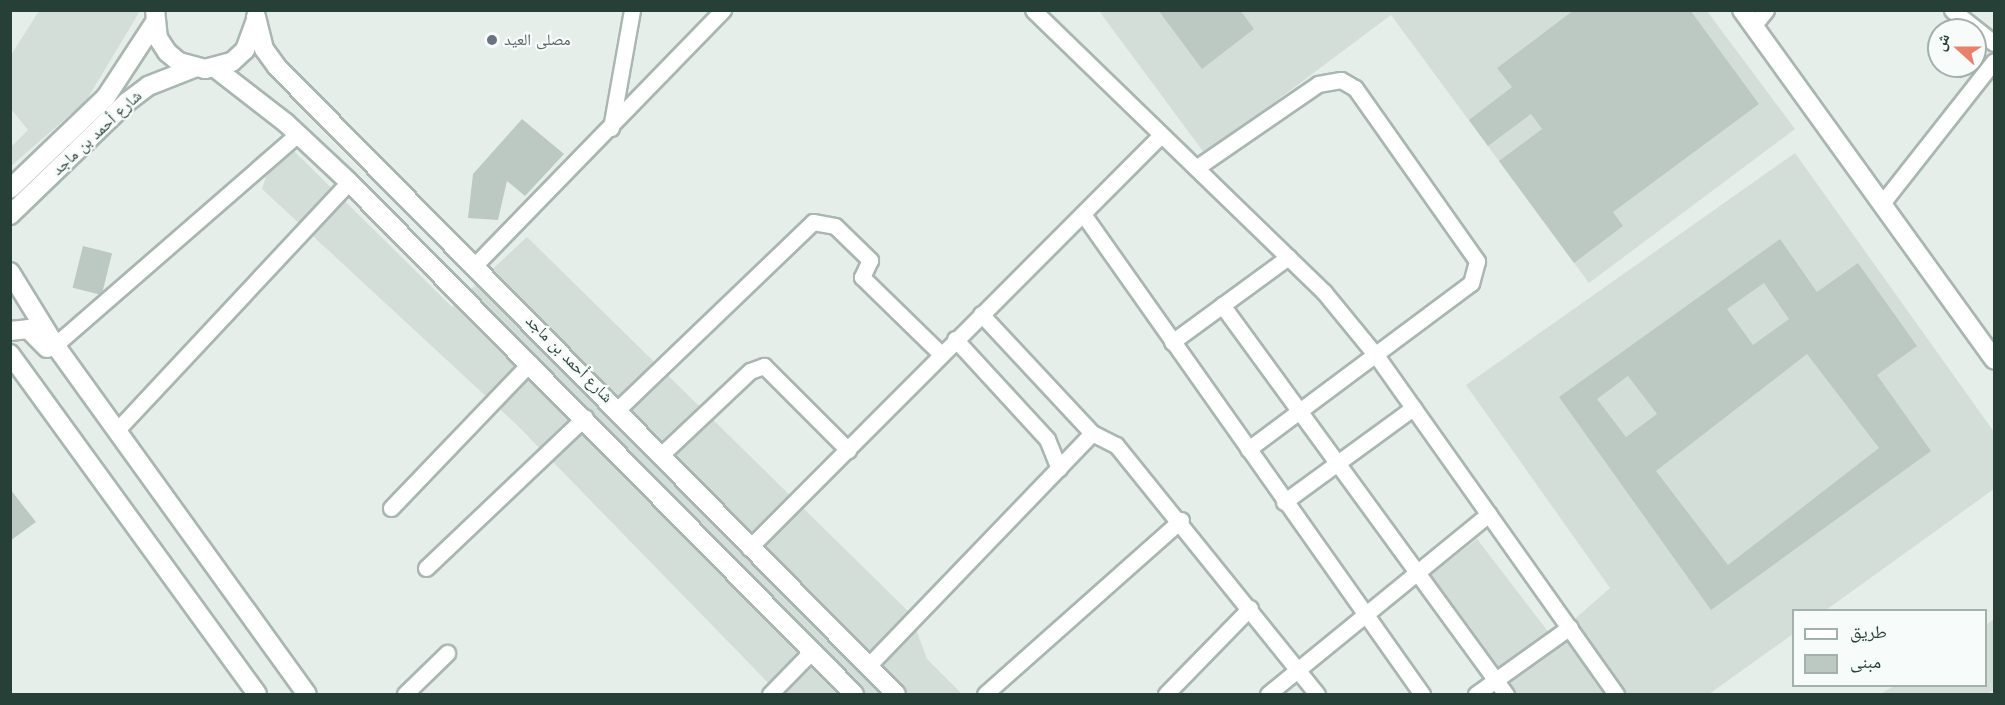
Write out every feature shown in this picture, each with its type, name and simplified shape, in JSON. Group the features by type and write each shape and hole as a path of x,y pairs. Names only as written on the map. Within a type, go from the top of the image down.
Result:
{"main road":[{"path":"1742,10 1995,360"},
{"path":"155,16 167,52 194,68 215,68 245,50 255,14"},
{"name":"شارع أحمد بن ماجد","path":"255,14 264,49 277,67 663,453 749,548 896,694"},
{"name":"شارع أحمد بن ماجد","path":"10,189 106,97 155,16"},
{"name":"شارع أحمد بن ماجد","path":"10,215 127,102 148,86 194,68"},
{"name":"شارع أحمد بن ماجد","path":"215,68 298,134 349,182 585,417 854,694"},
{"path":"10,272 55,345 308,694"},
{"path":"10,331 28,329 86,388"},
{"path":"10,354 257,694"}],"street":[{"path":"611,128 632,10"},
{"path":"475,265 611,128 723,10"},
{"path":"1033,10 1288,257 1377,358 1616,694"},
{"path":"1753,26 1766,10"},
{"path":"1952,10 1995,43"},
{"path":"1883,202 1995,61"},
{"path":"1196,168 1318,84 1341,80 1355,88 1478,261 1471,283 1377,358 1248,449"},
{"path":"55,345 298,134"},
{"path":"749,548 848,450 940,353 1161,135"},
{"path":"117,430 349,182"},
{"path":"1083,214 1363,614 1422,694"},
{"path":"618,409 813,222 835,226 870,260 862,277 940,353"},
{"path":"1172,342 1288,257"},
{"path":"1222,305 1418,570 1502,688"},
{"path":"981,314 1092,433 1116,445 1181,520 1317,694"},
{"path":"955,339 1047,439 1059,469"},
{"path":"391,508 530,363"},
{"path":"663,453 750,371 764,366 848,450"},
{"path":"1284,502 1413,408"},
{"path":"426,568 585,417"},
{"path":"868,666 1092,433"},
{"path":"1268,694 1363,614 1489,514"},
{"path":"992,692 1181,520"},
{"path":"1166,694 1250,608"},
{"path":"1476,694 1502,688 1570,627"},
{"path":"770,694 812,652"},
{"path":"405,694 447,653"}],"shaded area":[{"path":"39,11 140,11 86,101 11,166 11,147 28,130 11,109 11,55"},
{"path":"1099,11 1707,11 1795,129 1589,283 1391,15 1205,154"},
{"path":"290,147 452,307 527,237 910,613 927,659 962,694 779,694 517,425 262,189 271,162"},
{"path":"1795,153 1994,432 1994,489 1827,609 1792,609 1792,635 1709,694 1502,694 1424,580 1477,539 1553,638 1610,588 1466,385"},
{"path":"1994,619 1994,690 1987,694 1880,694 1892,687 1987,687 1987,624"}],"building":[{"path":"1158,10 1240,10 1254,29 1202,69"},
{"path":"1574,10 1690,10 1759,104 1613,212 1623,226 1574,263 1499,161 1542,129 1531,114 1488,146 1469,120 1512,87 1497,68"},
{"path":"522,119 564,154 525,196 507,181 498,220 468,218 473,174"},
{"path":"1780,239 1817,292 1858,263 1917,346 1877,375 1931,451 1711,610 1559,397","holes":["1764,283 1789,319 1753,345 1727,309","1807,354 1879,448 1728,565 1656,471","1628,376 1657,414 1626,437 1597,399"]},
{"path":"83,246 112,253 102,295 73,288"},
{"path":"10,489 36,522 10,541"}],"place":[{"name":"مصلى العيد","path":"492,40"}]}
